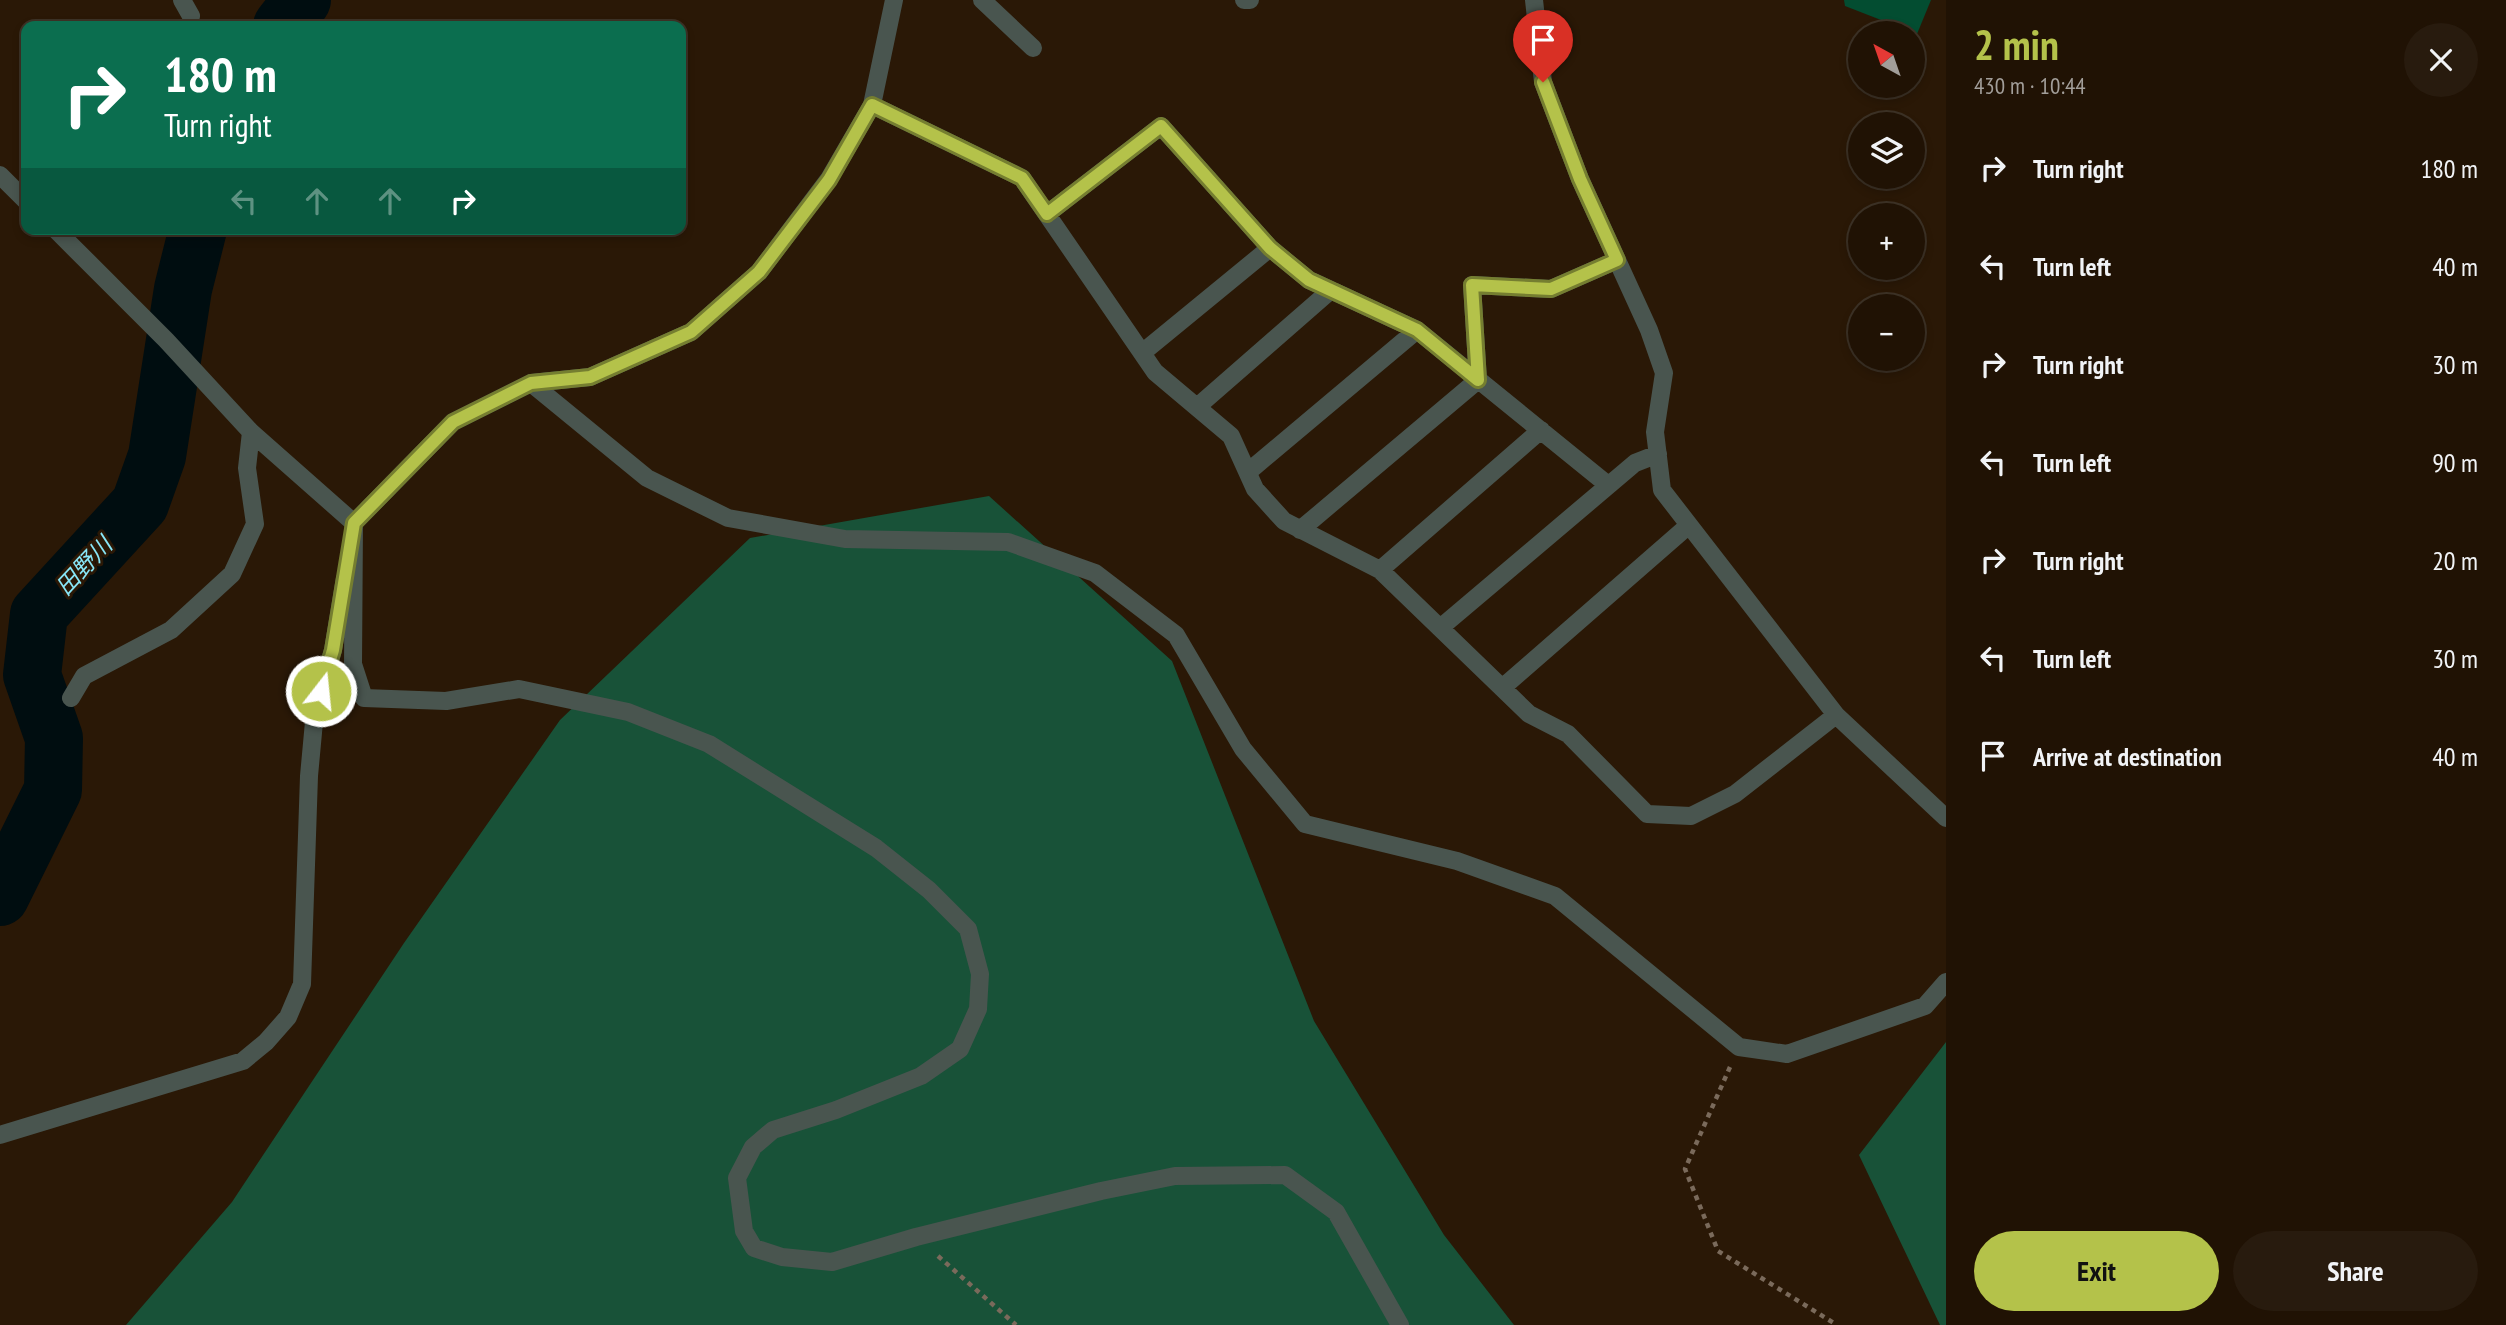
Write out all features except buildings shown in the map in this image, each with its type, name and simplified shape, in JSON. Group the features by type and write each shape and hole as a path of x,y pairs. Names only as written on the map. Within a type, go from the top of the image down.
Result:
{"street":[{"path":"183,0 191,16"},
{"path":"0,1135 243,1062 267,1042 288,1017 302,984 309,776 315,710 333,650 354,523 453,422 531,383 590,377 691,332 759,272 829,180 872,105 894,0"},
{"path":"982,0 1033,48"},
{"path":"1244,0 1250,0"},
{"path":"1534,0 1543,82 1580,179 1649,330 1664,373 1655,432 1662,490 1836,715 1946,818"},
{"path":"872,105 1022,178 1155,372 1231,436 1255,489 1284,522 1380,570 1529,714 1568,734 1647,814 1691,816 1735,794 1836,715"},
{"path":"1047,214 1161,126 1270,248 1309,280 1417,330 1608,485"},
{"path":"0,175 21,196"},
{"path":"61,235 166,340 251,432 354,523 354,664 364,698 446,702 519,690 628,712 709,744 876,848 929,890 968,929 980,974 978,1009 960,1049 920,1076 836,1111 773,1130 753,1147 737,1178 744,1231 754,1248 782,1257 832,1262 916,1237 1101,1191 1175,1176 1285,1175 1336,1212 1400,1325"},
{"path":"1142,353 1270,248"},
{"path":"1478,380 1472,285 1551,289 1617,260"},
{"path":"1196,407 1331,290"},
{"path":"1248,471 1417,330"},
{"path":"1300,530 1478,380"},
{"path":"531,383 647,478 728,518 845,539 1008,542 1095,573 1176,635 1243,749 1305,824 1457,861 1555,896 1739,1047 1787,1054 1925,1006 1946,982"},
{"path":"1380,570 1541,430"},
{"path":"71,698 84,676 171,630 232,573 255,524 247,468 251,432"},
{"path":"1440,628 1635,463 1658,454"},
{"path":"1502,688 1689,525"}],"path":[{"path":"1739,1047 1685,1169 1718,1251 1837,1325"},
{"path":"916,1237 1016,1325"}],"green space":[{"path":"1844,0 1931,0 1922,21 1884,21 1845,6"},
{"path":"989,496 1172,661 1314,1021 1444,1235 1514,1325 126,1325 232,1202 404,943 560,720 750,538"},
{"path":"1946,1042 1946,1325 1940,1325 1859,1155"}],"waterway":[{"name":"田野川","path":"286,21 302,0"},
{"name":"田野川","path":"0,897 53,790 54,738 32,675 39,614 140,504 157,456 183,289 196,235"}],"route":[{"path":"321,691 333,650 354,523 453,422 531,383 590,377 691,332 759,272 829,180 872,105 1022,178 1047,214 1161,126 1270,248 1309,280 1417,330 1478,380 1472,285 1551,289 1617,260 1580,179 1543,82"}]}
